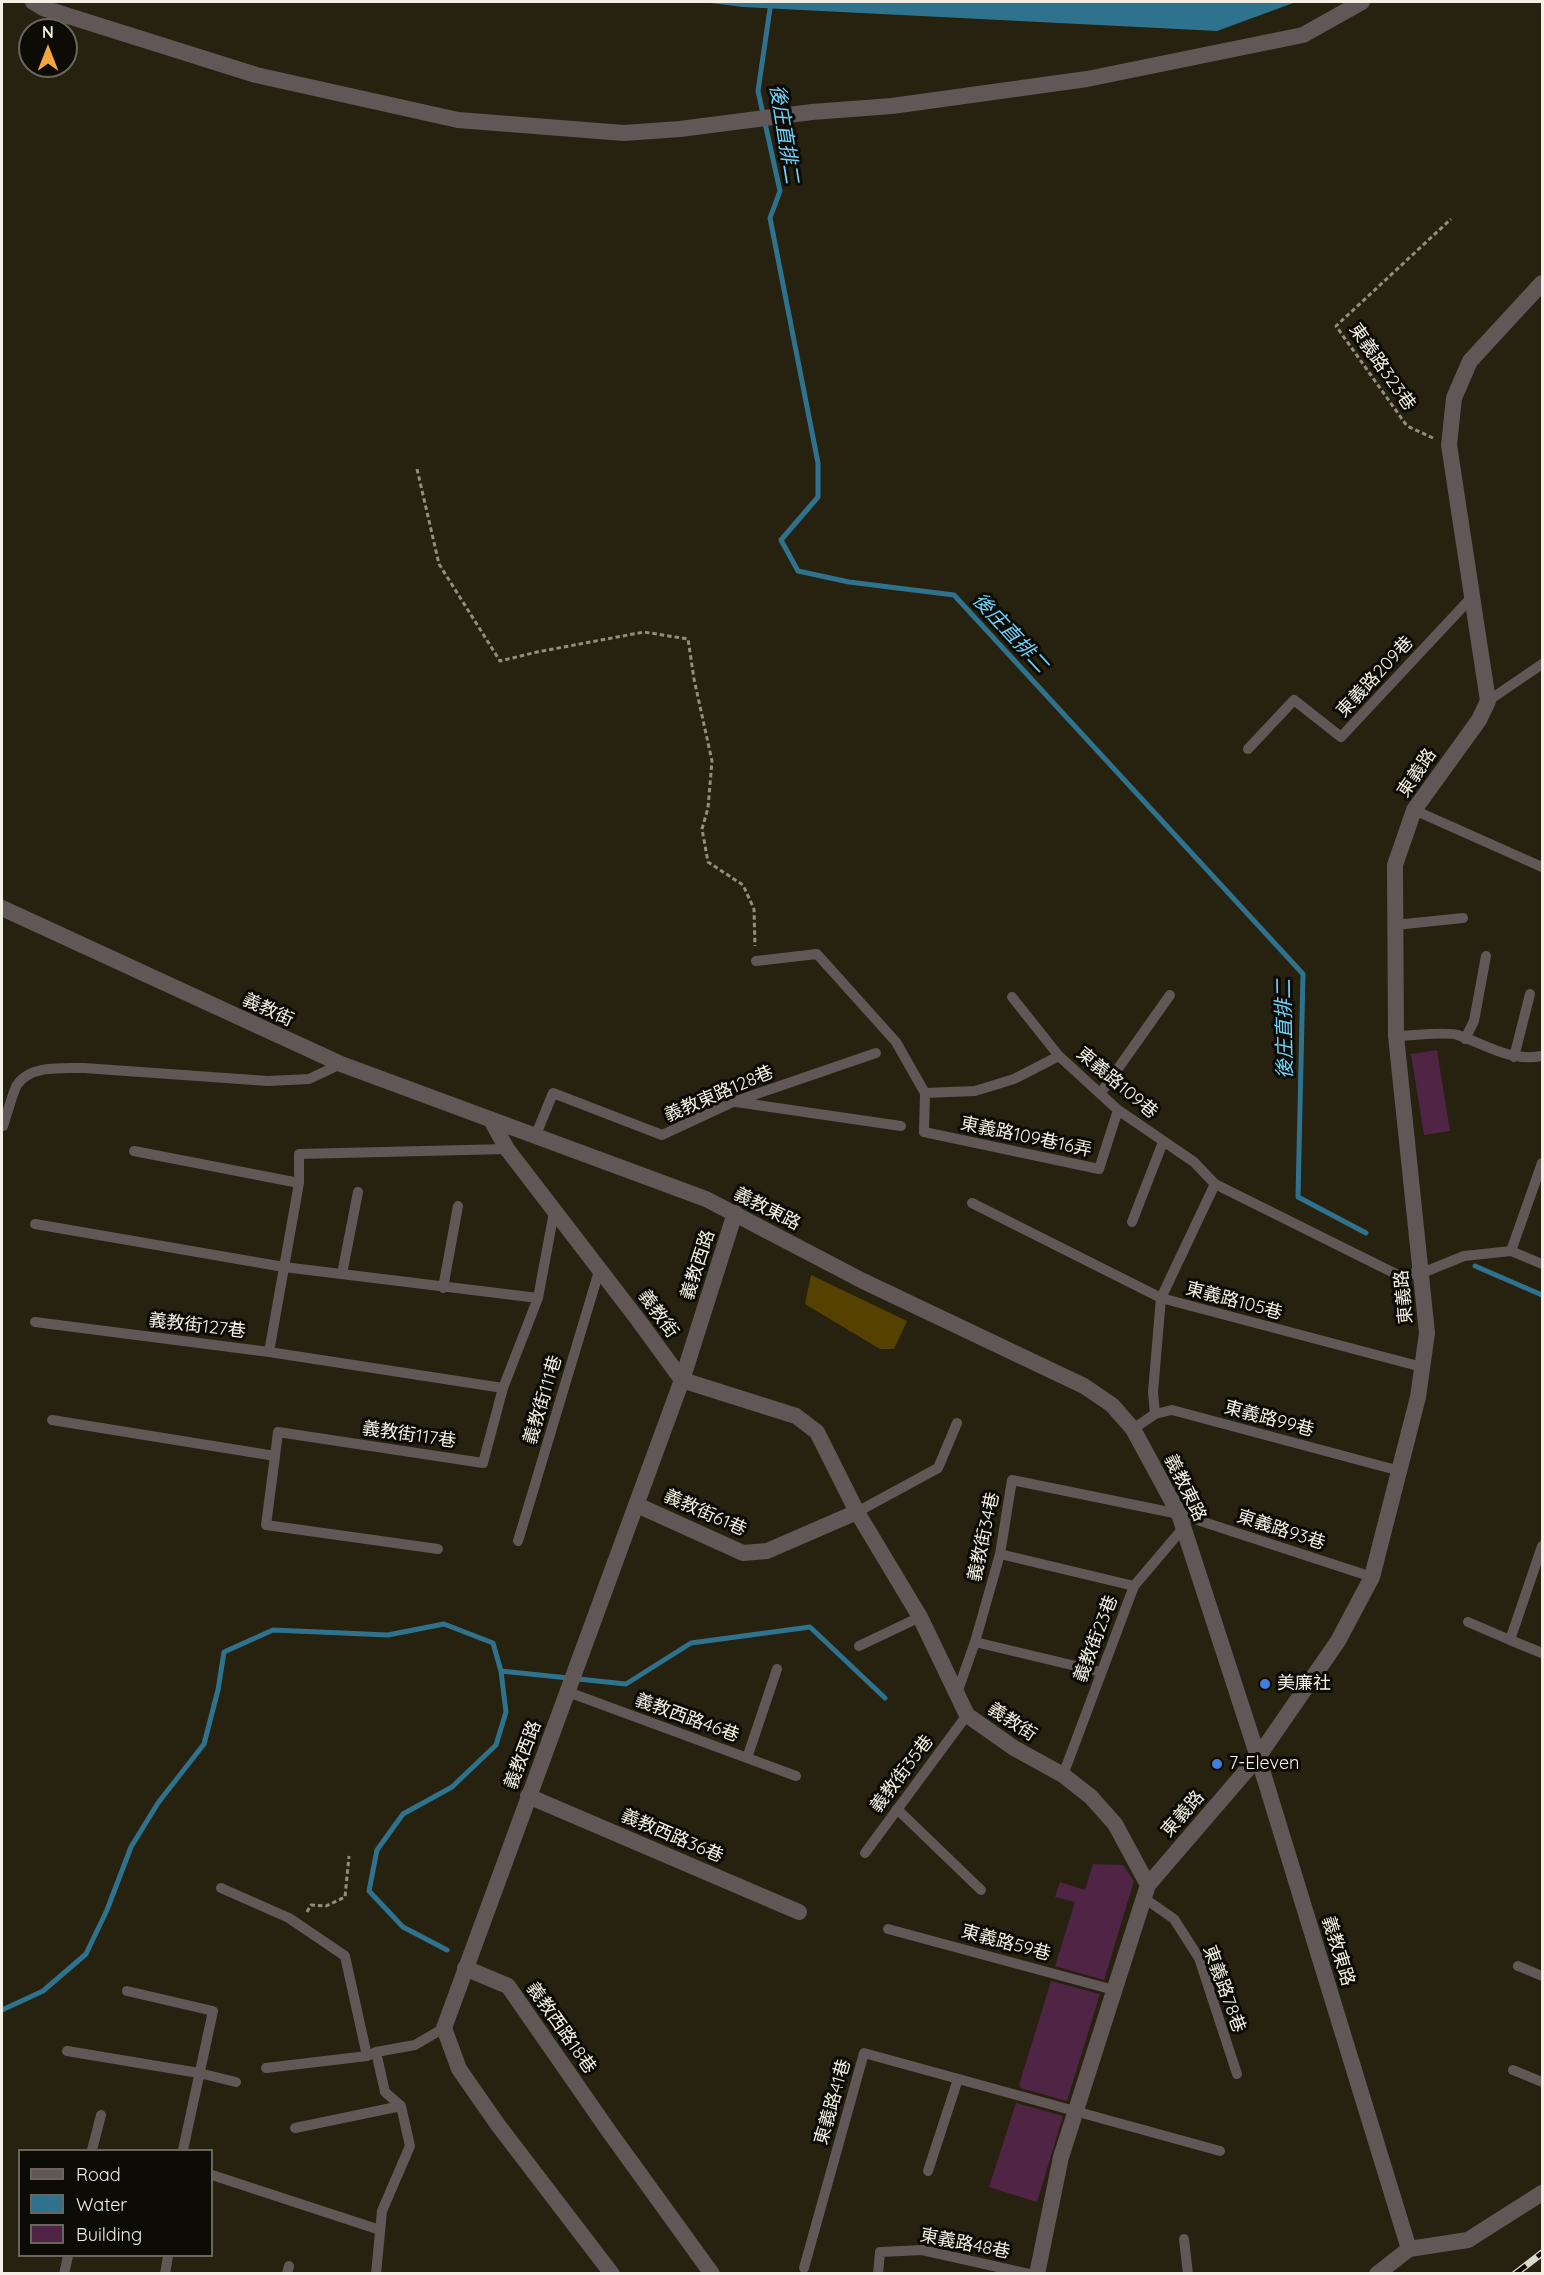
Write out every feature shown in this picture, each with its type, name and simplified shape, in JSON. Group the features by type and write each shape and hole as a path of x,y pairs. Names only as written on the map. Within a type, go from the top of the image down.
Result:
{"street":[{"path":"33,2 43,8 256,75 458,120 624,133 680,129 812,112 891,106 1064,82 1303,35 1362,2"},
{"path":"1488,701 1449,445 1454,398 1470,361 1542,283"},
{"name":"東義路","path":"1037,2274 1061,2157 1146,1892 1258,1757 1338,1641 1372,1577 1418,1397 1427,1333 1396,1036 1395,865 1414,810 1479,720 1488,701"},
{"name":"義教街","path":"2,908 341,1064 491,1120 507,1149 600,1268 682,1380 796,1416 817,1432 857,1512 920,1617 967,1715 1014,1748 1063,1775 1091,1797 1115,1824 1146,1892"},
{"name":"義教東路","path":"491,1120 706,1199 863,1281 1084,1386 1112,1405 1133,1429 1181,1521 1258,1757 1409,2249"},
{"name":"義教西路","path":"444,2028 682,1380 735,1213"},
{"name":"義教街61巷","path":"637,1505 742,1553 767,1551 857,1512"},
{"name":"義教西路36巷","path":"528,1796 799,1912"},
{"name":"義教西路18巷","path":"465,1968 508,1986 712,2274"},
{"path":"444,2028 459,2069 607,2272"},
{"path":"1377,2274 1409,2249 1468,2241 1542,2193"}],"lane":[{"name":"東義路209巷","path":"1248,749 1294,700 1341,737 1471,598"},
{"path":"1488,701 1542,664"},
{"path":"1414,810 1542,867"},
{"path":"1395,925 1463,918"},
{"path":"756,961 817,954 896,1042 925,1093"},
{"path":"1465,1039 1474,1021 1486,956"},
{"path":"1514,1057 1530,994"},
{"path":"1100,1094 1170,995"},
{"path":"1012,997 1059,1056"},
{"path":"1396,1036 1456,1034 1514,1057 1529,1059 1542,1056"},
{"name":"義教東路128巷","path":"535,1137 552,1093 662,1135 733,1102 876,1053"},
{"name":"東義路109巷","path":"925,1093 975,1091 1014,1079 1059,1056 1119,1110 1194,1162 1215,1184 1398,1275 1422,1273"},
{"path":"3,1126 17,1086 26,1074 56,1068 268,1081 309,1079 341,1064"},
{"name":"東義路109巷16弄","path":"925,1093 924,1132 1099,1169 1119,1110"},
{"path":"733,1102 901,1126"},
{"path":"1132,1222 1163,1142"},
{"name":"義教街127巷","path":"35,1322 269,1352 299,1183 299,1154 507,1149"},
{"path":"134,1151 299,1183"},
{"path":"1511,1251 1542,1163"},
{"name":"東義路105巷","path":"1215,1184 1161,1298 1422,1367"},
{"path":"342,1274 358,1192"},
{"path":"972,1203 1161,1298 1153,1392 1155,1414 1133,1429"},
{"path":"443,1288 458,1206"},
{"name":"義教街117巷","path":"438,1549 266,1525 278,1432 483,1463 503,1388 538,1298 554,1212"},
{"path":"35,1224 284,1267 538,1298"},
{"path":"1422,1273 1464,1256 1511,1251 1542,1264"},
{"name":"義教街111巷","path":"518,1541 600,1268"},
{"path":"269,1352 503,1388"},
{"name":"東義路99巷","path":"1155,1414 1172,1410 1400,1470"},
{"path":"52,1420 275,1456"},
{"path":"857,1512 938,1468 957,1423"},
{"name":"義教街34巷","path":"957,1693 975,1642 1000,1554 1012,1480 1181,1521"},
{"name":"東義路93巷","path":"1181,1521 1372,1577"},
{"name":"義教街23巷","path":"1063,1775 1134,1586 1181,1521"},
{"path":"1510,1640 1542,1548"},
{"path":"1000,1554 1134,1586"},
{"path":"859,1646 920,1617"},
{"path":"1468,1622 1542,1653"},
{"path":"975,1642 1101,1672"},
{"path":"747,1758 777,1669"},
{"name":"義教西路46巷","path":"568,1692 796,1776"},
{"name":"義教街35巷","path":"865,1853 967,1715"},
{"path":"897,1809 981,1890"},
{"path":"221,1888 289,1918 345,1956 371,2054 385,2092 402,2106 410,2146 382,2211 376,2274"},
{"name":"東義路78巷","path":"1146,1892 1173,1919 1199,1958 1237,2074"},
{"name":"東義路59巷","path":"888,1929 1114,1990"},
{"path":"1518,1966 1542,1976"},
{"path":"127,1991 213,2012 183,2149"},
{"path":"266,2068 371,2054 415,2045 444,2028"},
{"path":"67,2051 199,2073 236,2082"},
{"name":"東義路41巷","path":"804,2268 864,2052 1075,2112"},
{"path":"1513,2070 1542,2082"},
{"path":"928,2171 958,2079"},
{"path":"296,2128 402,2106"},
{"path":"1075,2112 1220,2151"},
{"path":"92,2149 101,2115"},
{"path":"213,2175 380,2230"},
{"path":"1184,2239 1188,2274"},
{"name":"東義路48巷","path":"878,2274 880,2252 922,2250 1029,2274"},
{"path":"64,2274 68,2257"},
{"path":"165,2274 168,2257"}],"path":[{"name":"東義路323巷","path":"1449,445 1407,426 1336,326 1451,219"},
{"path":"417,469 439,564 500,661 645,632 688,639 694,679 712,760 708,808 702,829 708,861 743,885 754,909 756,961"},
{"path":"300,1925 311,1905 326,1906 345,1896 349,1856"}],"shaded area":[{"path":"811,1275 907,1321 894,1349 880,1349 805,1304"}],"water":[{"path":"702,2 1296,2 1217,31 743,7"}],"building":[{"path":"1437,1050 1450,1131 1424,1135 1411,1054"},
{"path":"1093,1864 1123,1865 1134,1881 1104,1980 1055,1966 1075,1902 1055,1897 1060,1882 1085,1890"},
{"path":"1051,1981 1100,1994 1067,2101 1020,2088 1019,2085"},
{"path":"1016,2103 1063,2116 1037,2202 989,2187"}],"waterway":[{"name":"後庄直排二","path":"771,2 758,91 780,191 770,218 818,463 818,497 781,540 798,571 849,582 954,595 1303,974 1298,1197 1366,1233"},
{"name":"後庄直排二","path":"1475,1266 1542,1295"},
{"path":"2,2010 43,1991 86,1954 107,1910 131,1847 158,1803 204,1744 218,1690 224,1652 273,1630 388,1635 444,1624 493,1643 501,1671 506,1712 496,1745 452,1787 403,1814 377,1850 369,1891 403,1927 447,1950"},
{"path":"501,1671 626,1684 691,1643 810,1627 885,1698"}],"railway":[{"path":"1515,2274 1542,2253"}],"place":[{"name":"美廉社","path":"1265,1684"},
{"name":"7-Eleven","path":"1217,1764"}]}
